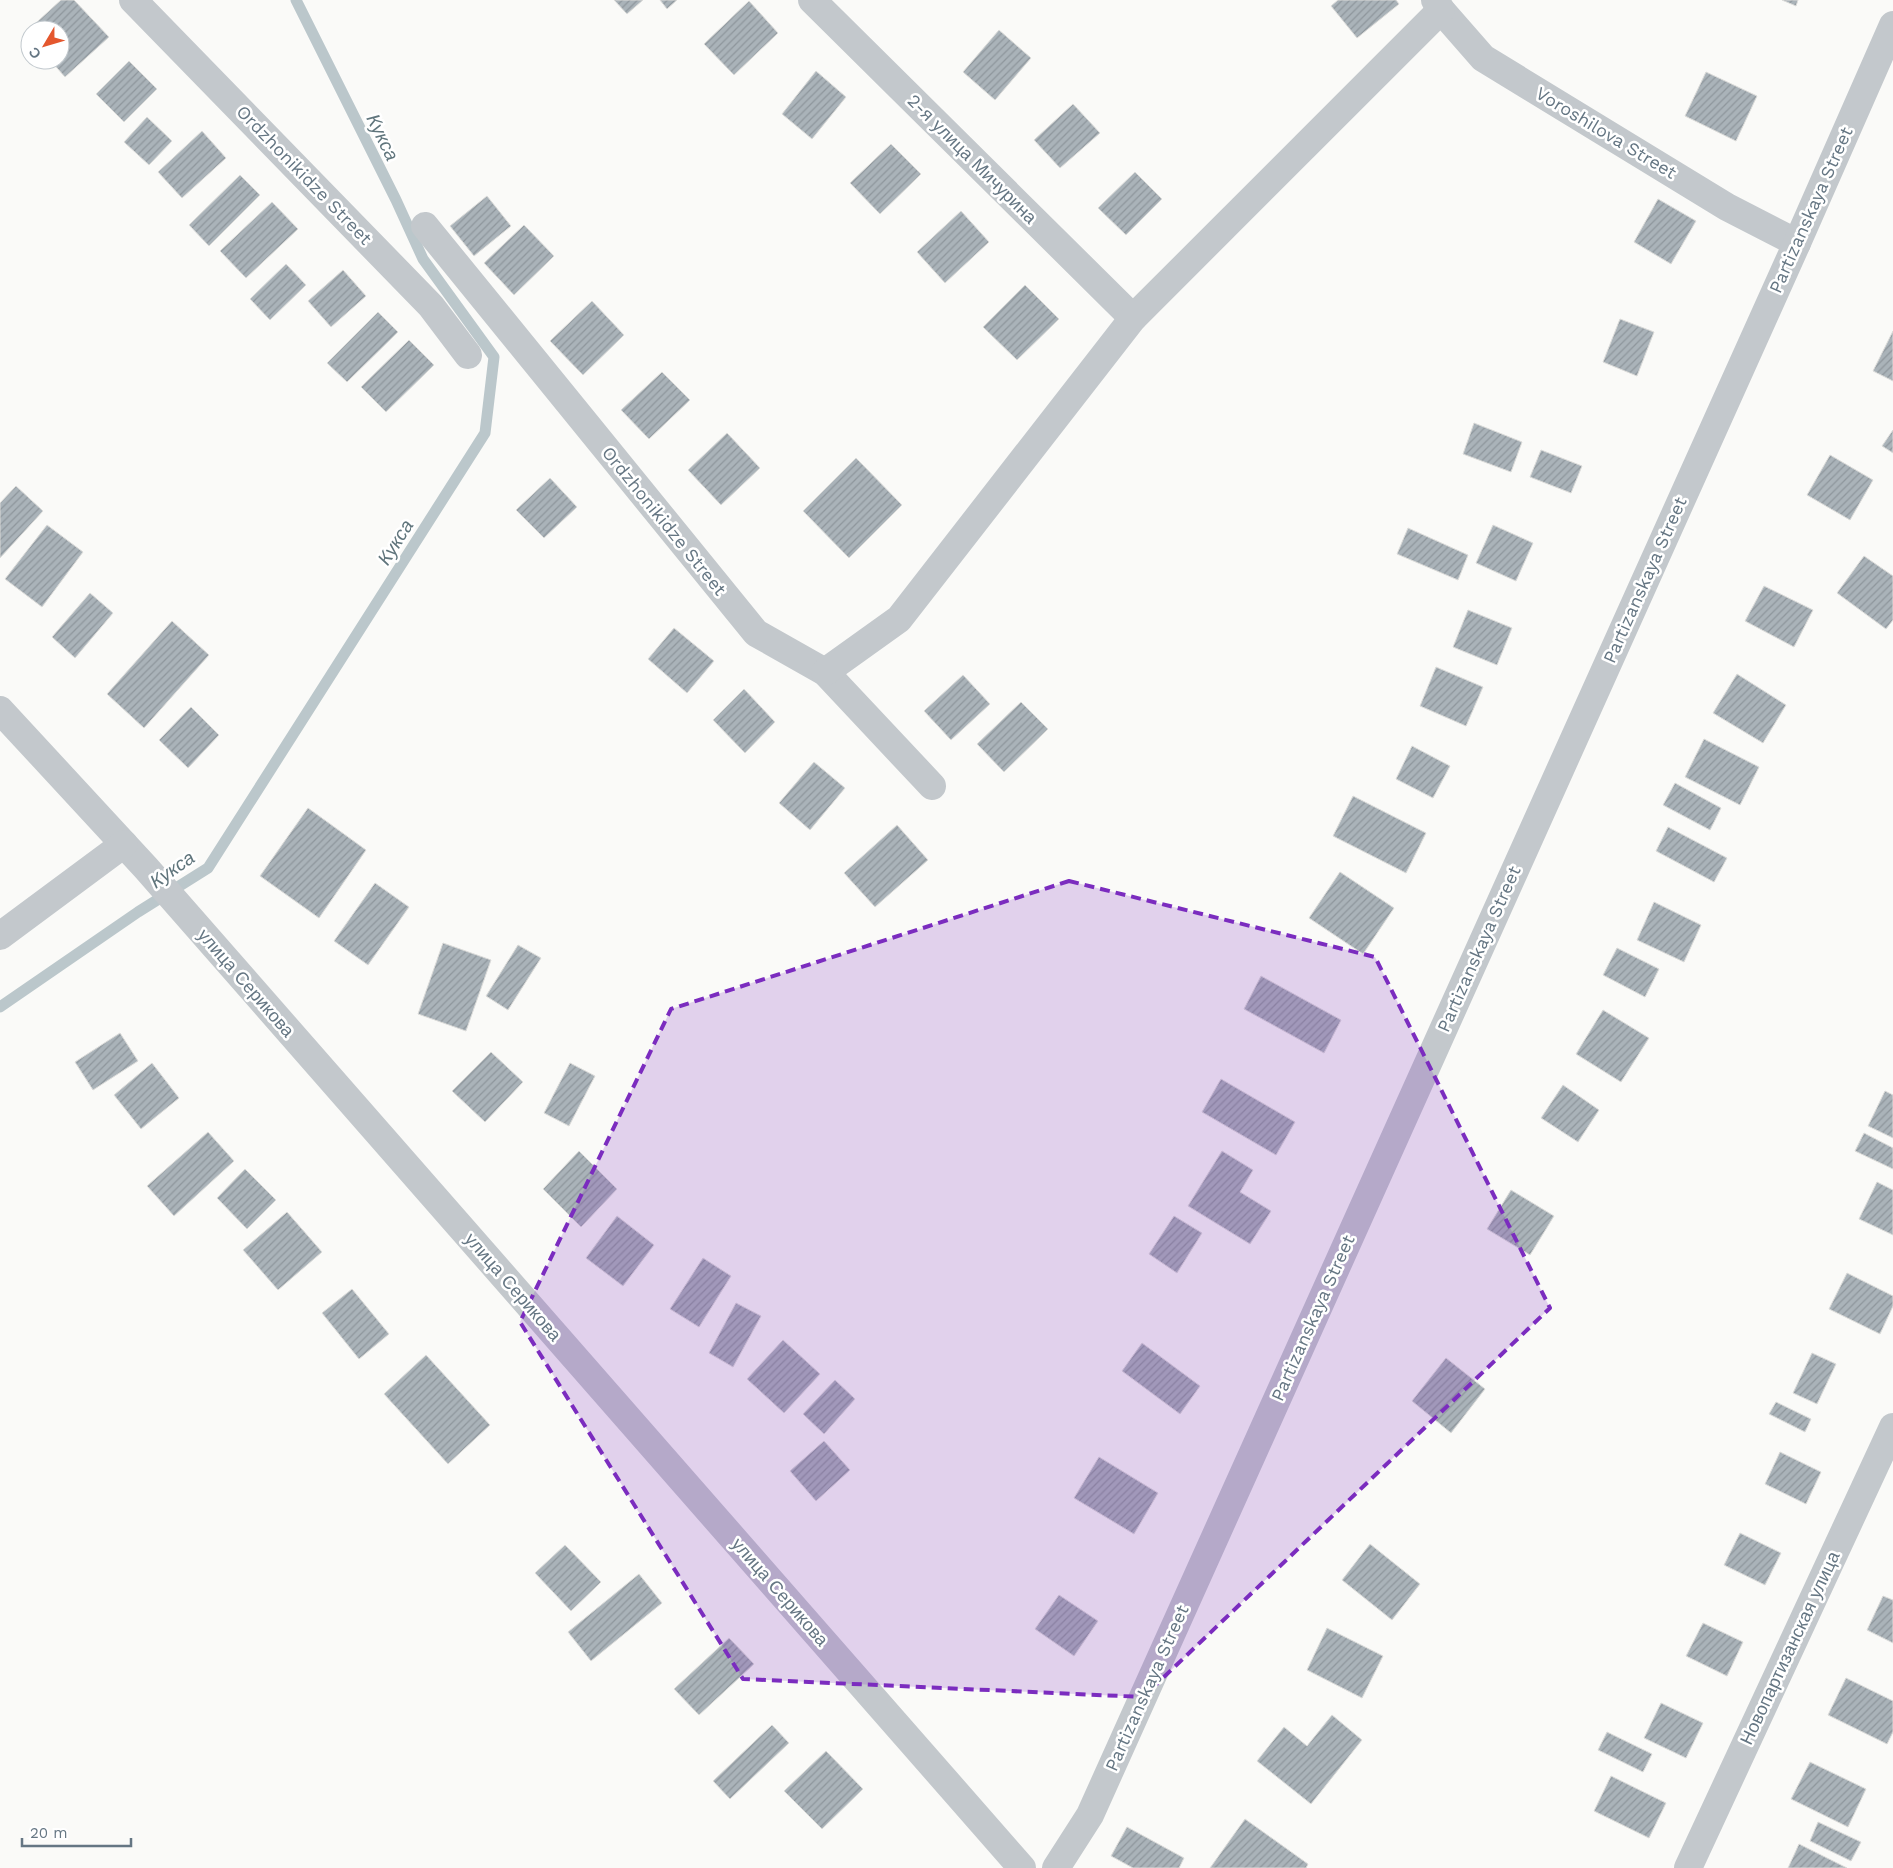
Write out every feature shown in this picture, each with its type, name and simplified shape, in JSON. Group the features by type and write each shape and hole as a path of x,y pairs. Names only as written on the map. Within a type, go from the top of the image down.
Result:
{"street":[{"name":"Ordzhonikidze Street","path":"133,0 431,306 468,355"},
{"name":"2-я улица Мичурина","path":"812,0 1132,318"},
{"path":"825,672 899,619 1132,318 1438,5"},
{"name":"Voroshilova Street","path":"1438,5 1483,58 1727,207 1797,243"},
{"name":"Partizanskaya Street","path":"1056,1868 1090,1815 1797,243 1893,25"},
{"name":"Ordzhonikidze Street","path":"425,226 756,633 825,672 932,786"},
{"name":"улица Серикова","path":"0,710 146,868 1022,1868"},
{"path":"0,936 124,844"},
{"name":"Новопартизанская улица","path":"1688,1868 1893,1427"}],"highlighted area":[{"path":"1069,881 1375,957 1550,1308 1143,1697 743,1679 520,1322 671,1009"}],"building":[{"path":"61,0 74,0 109,37 65,77 59,70 70,70 70,20 39,20"},
{"path":"614,0 643,0 627,14"},
{"path":"660,0 677,0 667,9"},
{"path":"1338,0 1396,0 1399,4 1357,38 1331,6"},
{"path":"1782,0 1798,0 1796,6"},
{"path":"749,1 778,33 734,75 704,44"},
{"path":"999,30 1031,58 995,100 963,72"},
{"path":"129,61 157,89 124,122 96,94"},
{"path":"816,71 846,97 812,139 782,114"},
{"path":"1706,72 1757,96 1736,141 1685,116"},
{"path":"1073,104 1100,133 1060,168 1034,140"},
{"path":"147,117 172,141 149,165 124,142"},
{"path":"202,131 226,158 182,198 158,172"},
{"path":"891,144 921,174 880,214 850,183"},
{"path":"1135,172 1162,199 1126,235 1098,208"},
{"path":"240,175 260,195 209,246 189,225"},
{"path":"487,196 511,226 474,256 450,226"},
{"path":"1658,199 1696,221 1671,264 1634,242"},
{"path":"272,202 298,229 246,278 220,251"},
{"path":"961,211 989,242 945,283 917,252"},
{"path":"524,225 554,256 514,295 484,263"},
{"path":"286,264 306,285 270,320 250,299"},
{"path":"343,270 366,296 331,327 308,301"},
{"path":"1025,285 1059,319 1017,360 983,327"},
{"path":"592,301 624,335 583,375 550,341"},
{"path":"378,312 398,332 347,382 327,363"},
{"path":"1620,319 1654,332 1637,376 1603,362"},
{"path":"1893,331 1893,381 1873,371"},
{"path":"409,340 434,365 386,412 361,387"},
{"path":"662,372 690,400 649,439 621,410"},
{"path":"1474,423 1522,442 1511,472 1463,454"},
{"path":"1893,430 1893,453 1882,446"},
{"path":"727,433 760,468 721,505 688,470"},
{"path":"1541,450 1582,466 1571,493 1530,477"},
{"path":"1830,455 1873,480 1850,520 1807,495"},
{"path":"856,458 902,505 849,558 803,511"},
{"path":"550,478 577,507 544,538 516,510"},
{"path":"16,486 43,511 0,558 0,503"},
{"path":"47,525 83,552 42,607 5,579"},
{"path":"1493,525 1533,543 1516,581 1476,563"},
{"path":"1408,528 1468,555 1458,580 1397,554"},
{"path":"1864,556 1893,576 1893,620 1886,629 1837,593"},
{"path":"1764,586 1813,610 1794,647 1745,621"},
{"path":"90,593 113,613 75,658 52,637"},
{"path":"1468,610 1512,628 1497,665 1453,647"},
{"path":"172,621 209,655 144,728 107,694"},
{"path":"674,628 714,661 687,693 648,659"},
{"path":"1436,667 1483,687 1466,726 1420,706"},
{"path":"1737,674 1786,705 1763,743 1713,713"},
{"path":"963,675 990,704 951,740 924,711"},
{"path":"744,689 775,722 745,753 713,720"},
{"path":"1021,702 1048,729 1004,772 977,744"},
{"path":"191,707 219,735 188,768 159,740"},
{"path":"1704,739 1759,767 1740,805 1685,777"},
{"path":"1412,746 1450,766 1433,798 1396,779"},
{"path":"814,762 845,788 810,830 779,803"},
{"path":"1675,783 1721,808 1710,830 1663,805"},
{"path":"1353,796 1426,833 1406,873 1333,836"},
{"path":"308,808 366,850 319,918 260,876"},
{"path":"897,825 928,860 875,907 844,873"},
{"path":"1668,827 1727,858 1714,882 1656,851"},
{"path":"1340,872 1394,908 1363,954 1309,918"},
{"path":"375,883 409,907 368,965 334,941"},
{"path":"1654,902 1701,925 1684,962 1637,940"},
{"path":"443,943 491,960 466,1031 418,1014"},
{"path":"518,945 541,958 508,1010 486,996"},
{"path":"1617,948 1659,969 1645,997 1603,975"},
{"path":"1261,976 1341,1020 1324,1053 1244,1009"},
{"path":"1603,1010 1649,1038 1621,1082 1576,1054"},
{"path":"120,1033 138,1061 93,1090 75,1062"},
{"path":"491,1052 523,1082 485,1122 452,1091"},
{"path":"152,1063 179,1098 141,1129 114,1095"},
{"path":"570,1063 595,1076 569,1126 544,1113"},
{"path":"1221,1079 1295,1122 1276,1155 1202,1112"},
{"path":"1563,1085 1599,1110 1578,1142 1541,1118"},
{"path":"1885,1091 1893,1095 1893,1138 1868,1126"},
{"path":"208,1132 234,1161 174,1216 147,1186"},
{"path":"1864,1133 1893,1148 1893,1169 1855,1151"},
{"path":"579,1151 617,1189 581,1227 543,1189"},
{"path":"1222,1151 1253,1170 1240,1192 1271,1211 1250,1244 1188,1206"},
{"path":"245,1169 276,1200 247,1229 217,1198"},
{"path":"1877,1182 1893,1190 1893,1235 1859,1219"},
{"path":"1511,1190 1554,1216 1530,1255 1487,1229"},
{"path":"287,1212 322,1252 278,1290 243,1250"},
{"path":"617,1216 654,1245 623,1286 586,1258"},
{"path":"1174,1216 1202,1233 1177,1273 1149,1254"},
{"path":"703,1258 731,1276 699,1327 670,1309"},
{"path":"1847,1273 1893,1296 1893,1306 1880,1334 1829,1309"},
{"path":"352,1289 389,1334 359,1359 322,1313"},
{"path":"736,1303 761,1316 733,1367 709,1353"},
{"path":"783,1340 820,1374 784,1413 747,1379"},
{"path":"1142,1343 1200,1386 1180,1414 1122,1371"},
{"path":"1812,1353 1836,1364 1817,1404 1793,1393"},
{"path":"426,1355 490,1425 448,1464 384,1394"},
{"path":"1446,1358 1485,1389 1451,1433 1412,1401"},
{"path":"835,1380 855,1399 824,1434 803,1414"},
{"path":"1776,1402 1811,1419 1805,1432 1769,1414"},
{"path":"824,1441 850,1470 816,1501 790,1471"},
{"path":"1780,1452 1821,1472 1806,1504 1765,1484"},
{"path":"1099,1457 1158,1493 1134,1534 1074,1498"},
{"path":"1740,1533 1781,1553 1765,1585 1724,1565"},
{"path":"1370,1544 1420,1584 1392,1620 1342,1580"},
{"path":"565,1545 601,1582 571,1611 535,1573"},
{"path":"639,1574 662,1603 591,1661 568,1632"},
{"path":"1059,1595 1098,1621 1074,1656 1035,1629"},
{"path":"1883,1596 1893,1600 1893,1643 1867,1630"},
{"path":"1703,1623 1743,1642 1727,1676 1686,1656"},
{"path":"1327,1628 1383,1656 1362,1698 1307,1670"},
{"path":"729,1638 754,1664 699,1715 674,1689"},
{"path":"1846,1678 1893,1701 1893,1732 1887,1744 1828,1715"},
{"path":"1661,1703 1703,1723 1686,1758 1644,1738"},
{"path":"1332,1715 1362,1740 1311,1804 1257,1761 1284,1727 1307,1746"},
{"path":"772,1725 789,1743 730,1799 713,1781"},
{"path":"1607,1732 1652,1754 1643,1772 1598,1750"},
{"path":"826,1751 863,1789 822,1829 784,1791"},
{"path":"1810,1762 1866,1789 1848,1827 1791,1799"},
{"path":"1611,1776 1666,1803 1649,1838 1594,1811"},
{"path":"1245,1819 1308,1864 1306,1868 1210,1868"},
{"path":"1818,1822 1861,1842 1851,1861 1810,1841"},
{"path":"1127,1827 1184,1858 1179,1868 1133,1868 1111,1856"},
{"path":"1799,1844 1847,1868 1788,1868"}],"waterway":[{"name":"Кукса","path":"0,1007 138,912 208,868 485,433 494,357 423,259 396,200 296,0"}]}
